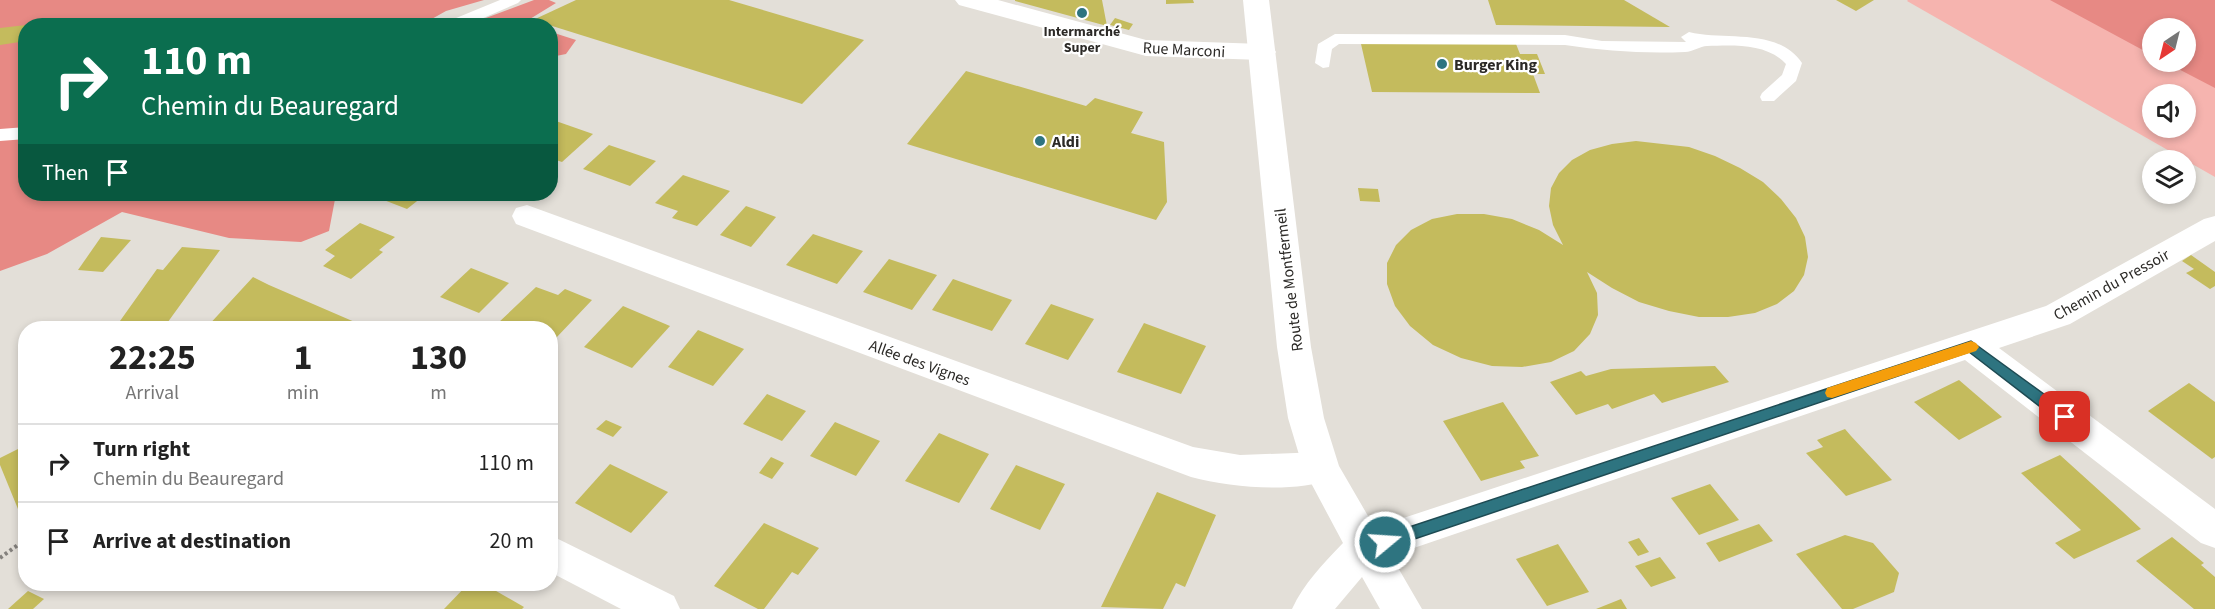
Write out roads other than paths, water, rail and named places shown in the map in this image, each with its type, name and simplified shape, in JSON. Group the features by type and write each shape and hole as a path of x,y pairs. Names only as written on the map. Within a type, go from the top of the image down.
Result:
{"street":[{"name":"Rue Marconi","path":"968,0 1146,48 1262,52"},
{"name":"Route de Montfermeil","path":"1256,0 1294,347 1306,418 1322,468 1364,548 1402,609"},
{"name":"Allée des Vignes","path":"527,216 1191,462 1221,470 1264,471 1322,468"},
{"name":"Chemin du Pressoir","path":"1364,548 2058,315 2215,227"},
{"path":"1971,346 2215,531"},
{"path":"1312,609 1331,582 1364,548"},
{"path":"558,556 660,609"}],"lane":[{"path":"469,18 513,0"},
{"path":"1323,63 1324,47 1335,39 1565,40 1602,46 1688,47 1701,41 1759,44 1772,47 1790,57 1794,63 1790,77 1768,97"},
{"path":"0,135 18,134"}],"place":[{"name":"Intermarché Super","path":"1082,13"},
{"name":"Burger King","path":"1442,64"},
{"name":"Aldi","path":"1040,141"}]}
